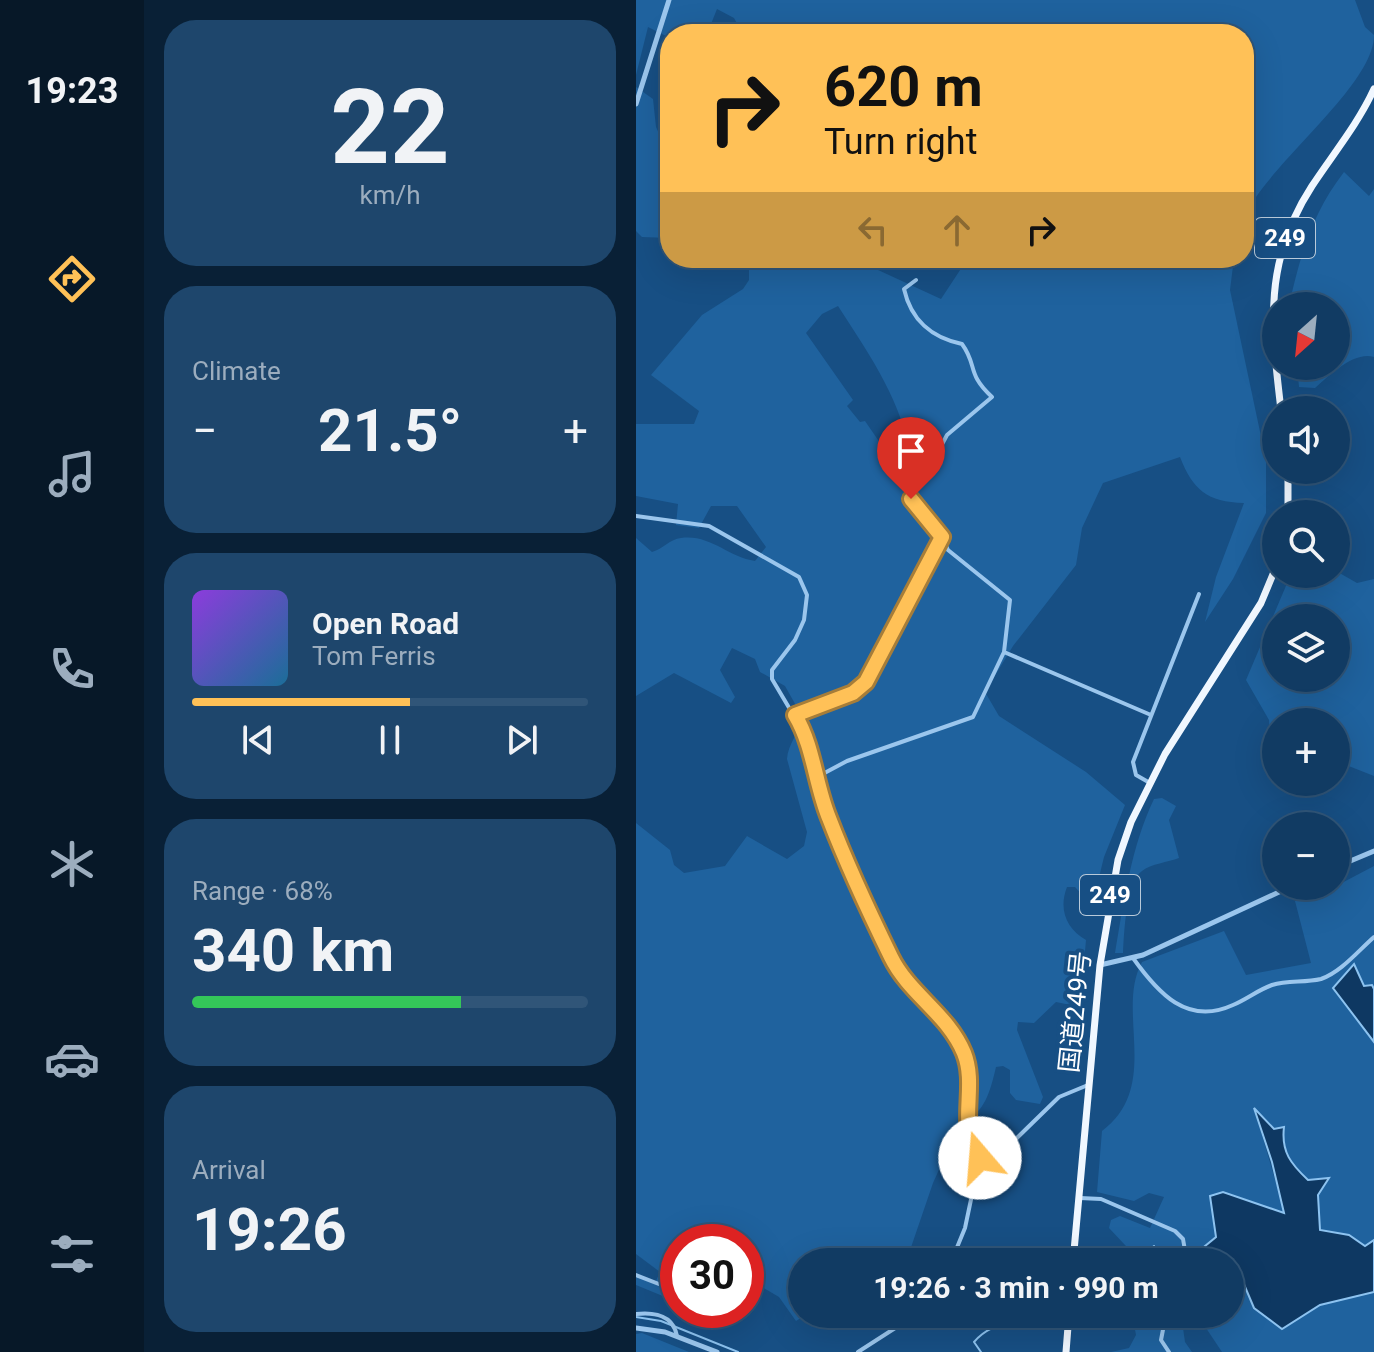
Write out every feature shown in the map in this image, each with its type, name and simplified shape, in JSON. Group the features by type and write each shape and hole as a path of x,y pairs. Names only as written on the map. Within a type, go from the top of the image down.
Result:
{"highway":[{"name":"249","path":"1279,396 1271,324 1280,252 1302,203 1374,89"},
{"name":"国道249号","path":"1074,1248 1100,965 1118,860 1150,783 1267,588"},
{"path":"1066,1352 1067,1328"}],"street":[{"path":"661,24 669,0"},
{"path":"636,104 660,28"},
{"path":"916,280 904,289 907,302 932,334 941,340 962,344 969,353 974,381 992,397 947,435 924,478"},
{"path":"817,777 847,761 973,717 1004,652 1010,600 964,566 911,499 907,477"},
{"path":"636,516 709,526 799,577 807,595 804,620 795,640 772,670 772,679 807,738 828,817 893,961 912,987 937,1010 963,1051 969,1072 967,1132 974,1151 988,1166"},
{"path":"795,715 861,689 942,537"},
{"path":"1150,783 1136,775 1133,762 1199,594"},
{"path":"1004,652 1151,715"},
{"path":"1350,861 1374,851"},
{"path":"1100,965 1133,958 1262,900"},
{"path":"1133,958 1152,985 1173,1003 1190,1011 1210,1012 1230,1007 1281,982 1322,978 1335,972 1374,937"},
{"path":"957,1248 965,1228 973,1190 988,1166 1059,1097 1079,1085 1088,1085"},
{"path":"1078,1198 1101,1199 1175,1231 1183,1239 1185,1248"},
{"path":"636,1275 660,1284"},
{"path":"636,1314 666,1317 675,1325 676,1334"},
{"path":"636,1328 676,1334 717,1352"},
{"path":"858,1352 895,1328"},
{"path":"1163,1328 1161,1340 1169,1352"},
{"path":"703,1346 709,1352"}],"shaded area":[{"path":"636,0 1355,0 1365,27 1374,35 1369,55 1357,77 1254,200 1254,24 737,24 734,18 717,9 711,24 660,24 660,33 648,27 636,75"},
{"path":"636,87 653,99 660,136 660,238 642,237 636,231"},
{"path":"1344,172 1369,196 1374,189 1374,357 1358,357 1350,361 1350,292 1292,292 1310,234 1333,187"},
{"path":"749,268 874,268 941,299 961,268 1233,268 1230,290 1262,441 1262,484 1266,484 1262,521 1233,579 1205,622 1216,577 1244,503 1220,500 1203,492 1190,478 1180,457 1103,483 1082,528 1076,565 1013,646 985,692 999,716 1086,772 1125,805 1104,857 1090,914 1086,899 1075,887 1067,887 1064,895 1066,918 1086,940 1080,1007 1056,1002 1034,1023 1018,1022 1017,1030 1043,1097 1040,1104 1016,1100 1010,1093 1010,1070 1003,1066 996,1067 981,1108 960,1123 933,1183 911,1248 788,1248 788,1310 779,1297 764,1288 764,1224 660,1224 660,1272 636,1254 636,823 670,850 674,865 684,873 725,866 747,836 787,859 804,846 807,832 787,759 803,718 785,686 760,672 755,659 732,648 720,670 735,697 731,703 674,673 636,696 636,538 652,552 677,539 701,539 755,561 766,547 737,506 711,506 699,528 676,525 678,504 636,496 636,424 694,424 699,411 651,375 702,315 743,289 749,280","holes":["838,306 893,400 913,464 898,469 865,421 860,422 847,406 853,400 806,333 822,314"]},
{"path":"1298,380 1324,380 1315,388 1299,387"},
{"path":"1350,579 1357,583 1374,579 1374,776 1350,767 1350,708 1262,708 1246,680 1262,642 1262,692 1350,692 1350,604 1278,604 1285,588 1350,588"},
{"path":"1162,798 1176,806 1169,820 1179,858 1150,867 1137,877 1127,909 1123,953 1115,953 1139,836 1154,799"},
{"path":"1374,866 1374,989 1372,985 1333,988 1374,1042 1374,1240 1365,1246 1348,1235 1320,1230 1318,1195 1308,1180 1288,1162 1283,1140 1255,1111 1285,1214 1210,1196 1216,1237 1203,1248 1128,1248 1109,1228 1111,1220 1120,1216 1150,1228 1164,1197 1149,1193 1134,1201 1097,1192 1102,1131 1120,1113 1130,1092 1134,1071 1135,981 1142,962 1224,931 1246,975 1311,963 1295,901 1350,900 1350,879"},
{"path":"1354,964 1364,986 1372,985 1374,989 1374,1042 1333,988"},
{"path":"1254,1108 1274,1129 1284,1127 1288,1157 1308,1180 1329,1178 1318,1195 1320,1230 1349,1235 1365,1246 1374,1240 1374,1292 1320,1305 1282,1329 1254,1308 1244,1284 1244,1248 1203,1248 1216,1237 1210,1196 1223,1192 1284,1213 1272,1162"},
{"path":"660,1272 660,1295 636,1285 636,1276 655,1283"},
{"path":"1244,1284 1254,1308 1282,1329 1320,1305 1374,1292 1374,1352 1222,1352 1206,1328 1244,1328"},
{"path":"1135,1328 1183,1328 1185,1342 1192,1352 1111,1352 1129,1348 1136,1335"},
{"path":"642,1333 689,1352 636,1352 636,1334"}],"waterway":[{"path":"636,1317 661,1321 738,1352"},
{"path":"981,1352 974,1342 992,1328"}],"route":[{"path":"911,499 942,537 866,682 853,693 795,715 807,738 828,817 893,961 912,987 937,1010 963,1051 969,1072 967,1132 980,1158"}]}
